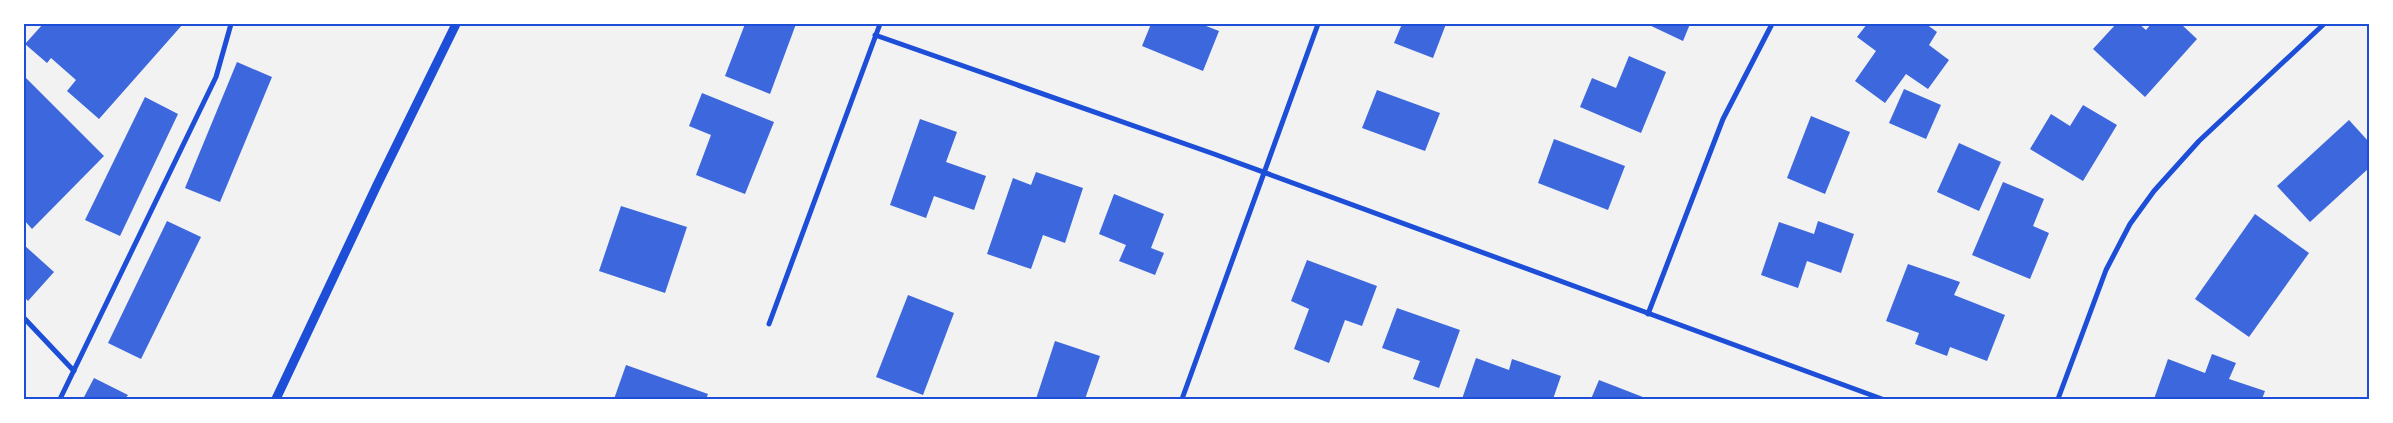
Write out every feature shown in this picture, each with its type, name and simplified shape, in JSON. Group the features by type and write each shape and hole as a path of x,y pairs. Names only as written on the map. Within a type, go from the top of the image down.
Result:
{"street":[{"path":"60,399 216,77 231,24"},
{"path":"276,399 456,24"},
{"path":"769,324 880,24"},
{"path":"1182,399 1318,24"},
{"path":"1648,314 1723,119 1772,24"},
{"path":"2058,399 2106,270 2130,224 2154,191 2199,141 2324,24"},
{"path":"875,35 1204,151 1882,399"},
{"path":"24,318 74,371"}],"building":[{"path":"43,24 183,24 99,119 67,91 76,80 51,58 47,63 25,44"},
{"path":"745,24 796,24 770,94 725,76"},
{"path":"1151,24 1201,24 1219,31 1203,71 1142,46"},
{"path":"1402,24 1446,24 1433,58 1394,43"},
{"path":"1647,24 1690,24 1683,41"},
{"path":"1867,24 1926,24 1937,32 1929,45 1949,60 1928,89 1906,74 1885,103 1855,81 1876,51 1857,37"},
{"path":"2116,24 2139,24 2146,30 2151,24 2181,24 2197,39 2145,97 2093,49"},
{"path":"1629,56 1666,72 1641,133 1580,107 1592,78 1616,88"},
{"path":"237,62 272,77 220,202 185,188"},
{"path":"24,76 104,156 32,229 24,220"},
{"path":"1904,89 1941,105 1926,139 1889,123"},
{"path":"1377,90 1440,113 1425,151 1362,128"},
{"path":"702,93 774,122 745,194 696,175 711,135 689,126"},
{"path":"145,97 178,114 120,236 85,220"},
{"path":"2083,105 2117,125 2083,181 2030,149 2051,114 2070,126"},
{"path":"1811,116 1850,132 1825,194 1787,178"},
{"path":"920,119 957,132 946,162 986,176 974,210 934,196 926,218 890,205"},
{"path":"2349,120 2369,142 2369,168 2310,222 2277,186"},
{"path":"1554,139 1625,166 1608,210 1538,183"},
{"path":"1959,143 2001,162 1979,211 1937,192"},
{"path":"1036,172 1083,188 1065,243 1043,235 1031,269 987,254 1013,178 1031,185"},
{"path":"2003,182 2044,199 2033,226 2049,233 2030,279 1972,255"},
{"path":"1114,194 1164,214 1151,248 1164,253 1155,275 1119,261 1126,245 1099,234"},
{"path":"621,206 687,227 665,293 599,271"},
{"path":"2255,214 2309,253 2249,337 2195,299"},
{"path":"167,221 201,237 141,359 108,343"},
{"path":"1818,221 1854,234 1841,273 1807,261 1798,288 1761,275 1779,222 1814,234"},
{"path":"24,245 54,272 28,301 24,297"},
{"path":"1307,260 1377,286 1362,326 1345,320 1329,363 1294,349 1309,309 1291,301"},
{"path":"1908,264 1960,282 1954,295 2005,315 1987,361 1950,347 1947,356 1915,344 1919,333 1886,321"},
{"path":"908,295 954,313 923,395 876,377"},
{"path":"1397,308 1460,330 1439,388 1413,379 1420,361 1382,348"},
{"path":"1055,341 1100,356 1085,399 1036,399"},
{"path":"2212,354 2236,363 2229,379 2265,391 2262,399 2154,399 2168,359 2205,373"},
{"path":"1476,358 1509,370 1512,359 1561,376 1553,399 1462,399"},
{"path":"626,365 708,394 706,399 614,399"},
{"path":"94,378 128,395 125,399 83,399"},
{"path":"1599,380 1648,399 1591,399"}]}
